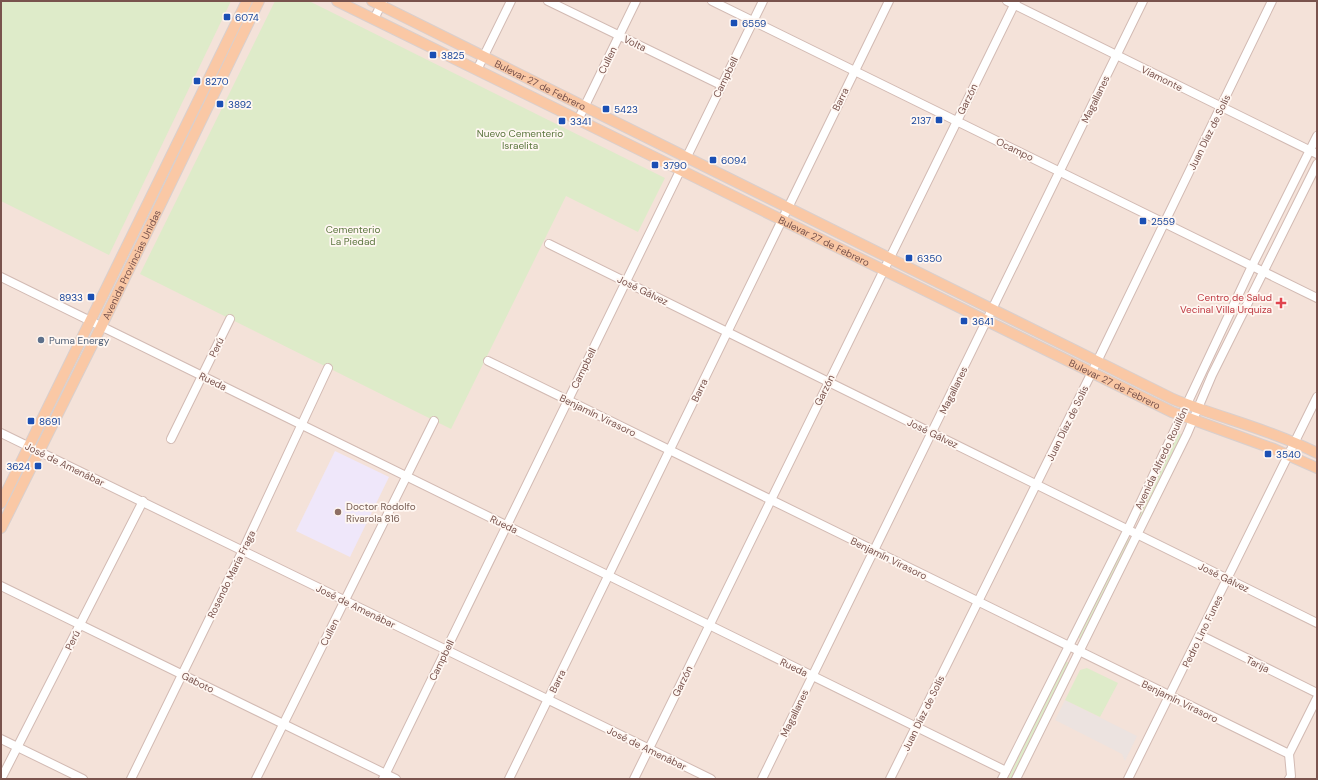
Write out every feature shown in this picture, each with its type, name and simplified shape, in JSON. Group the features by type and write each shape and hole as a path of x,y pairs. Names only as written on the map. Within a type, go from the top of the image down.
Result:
{"main road":[{"name":"Avenida Provincias Unidas","path":"1,503 247,1"},
{"name":"Avenida Provincias Unidas","path":"1,528 101,327 259,1"},
{"name":"Bulevar 27 de Febrero","path":"337,1 1181,416 1288,454 1317,468"},
{"name":"Bulevar 27 de Febrero","path":"372,1 382,3 484,56 1186,404 1294,442 1317,453"}],"street":[{"path":"477,70 511,1"},
{"name":"Volta","path":"548,1 721,85"},
{"name":"Cullen","path":"578,120 636,1"},
{"name":"Ocampo","path":"712,1 1317,298"},
{"name":"Campbell","path":"384,777 763,1"},
{"name":"Barra","path":"509,779 728,332 787,207 889,1"},
{"name":"Magallanes","path":"762,779 1143,1"},
{"name":"Juan Díaz de Solís","path":"890,779 1098,360 1272,1"},
{"name":"Viamonte","path":"1012,2 1313,152"},
{"name":"Garzón","path":"634,779 957,121 1012,2"},
{"path":"374,20 382,3"},
{"name":"Avenida Alfredo Rouillón","path":"1002,779 1128,529 1252,266 1313,152 1317,136"},
{"name":"Avenida Alfredo Rouillón","path":"1016,779 1138,534 1263,272 1317,164"},
{"name":"José Gálvez","path":"549,244 1317,623"},
{"name":"Rueda","path":"1,277 1006,771"},
{"name":"Perú","path":"171,439 230,319"},
{"name":"Benjamín Virasoro","path":"488,362 1289,754"},
{"name":"Rosendo María Fraga","path":"131,779 243,550 328,368"},
{"name":"Pedro Lino Funes","path":"1128,779 1317,397"},
{"name":"Cullen","path":"256,779 434,421"},
{"name":"José de Amenábar","path":"1,433 711,779"},
{"name":"Perú","path":"2,779 143,502"},
{"name":"Gaboto","path":"1,586 283,724 384,777 396,779"},
{"name":"Tarija","path":"1200,635 1317,693"},
{"path":"1289,779 1291,776 1289,754 1317,698"},
{"path":"1,739 83,779"}],"shaded area":[{"path":"1,1 1317,1 1317,779 1,779"},
{"name":"Doctor Rodolfo Rivarola 816","path":"335,451 389,477 350,557 296,531"},
{"path":"1065,700 1137,736 1125,761 1122,754 1055,720"}],"green space":[{"path":"1,1 231,1 109,255 1,201"},
{"name":"Cementerio La Piedad","path":"275,1 309,1 665,178 638,232 566,196 451,429 140,274"},
{"path":"1178,433 1182,435 1142,517 1138,515"},
{"path":"1126,537 1130,539 1081,639 1077,637"},
{"path":"1065,661 1069,663 1012,779 1008,779"},
{"path":"1087,668 1118,683 1100,717 1065,700 1080,670"}],"place":[{"name":"6074","path":"227,17"},
{"name":"6559","path":"734,23"},
{"name":"3825","path":"433,55"},
{"name":"8270","path":"197,81"},
{"name":"3892","path":"220,104"},
{"name":"5423","path":"606,109"},
{"name":"2137","path":"939,120"},
{"name":"3341","path":"562,121"},
{"name":"6094","path":"713,160"},
{"name":"3790","path":"655,165"},
{"name":"2559","path":"1143,221"},
{"name":"6350","path":"909,258"},
{"name":"8933","path":"91,297"},
{"name":"Centro de Salud Vecinal Villa Urquiza","path":"1281,303"},
{"name":"3641","path":"964,321"},
{"name":"Puma Energy","path":"41,340"},
{"name":"8691","path":"31,421"},
{"name":"3540","path":"1268,454"},
{"name":"3624","path":"38,466"},
{"name":"Doctor Rodolfo Rivarola 816","path":"338,512"}],"park label":[{"name":"Nuevo Cementerio Israelita","path":"520,138"}]}
